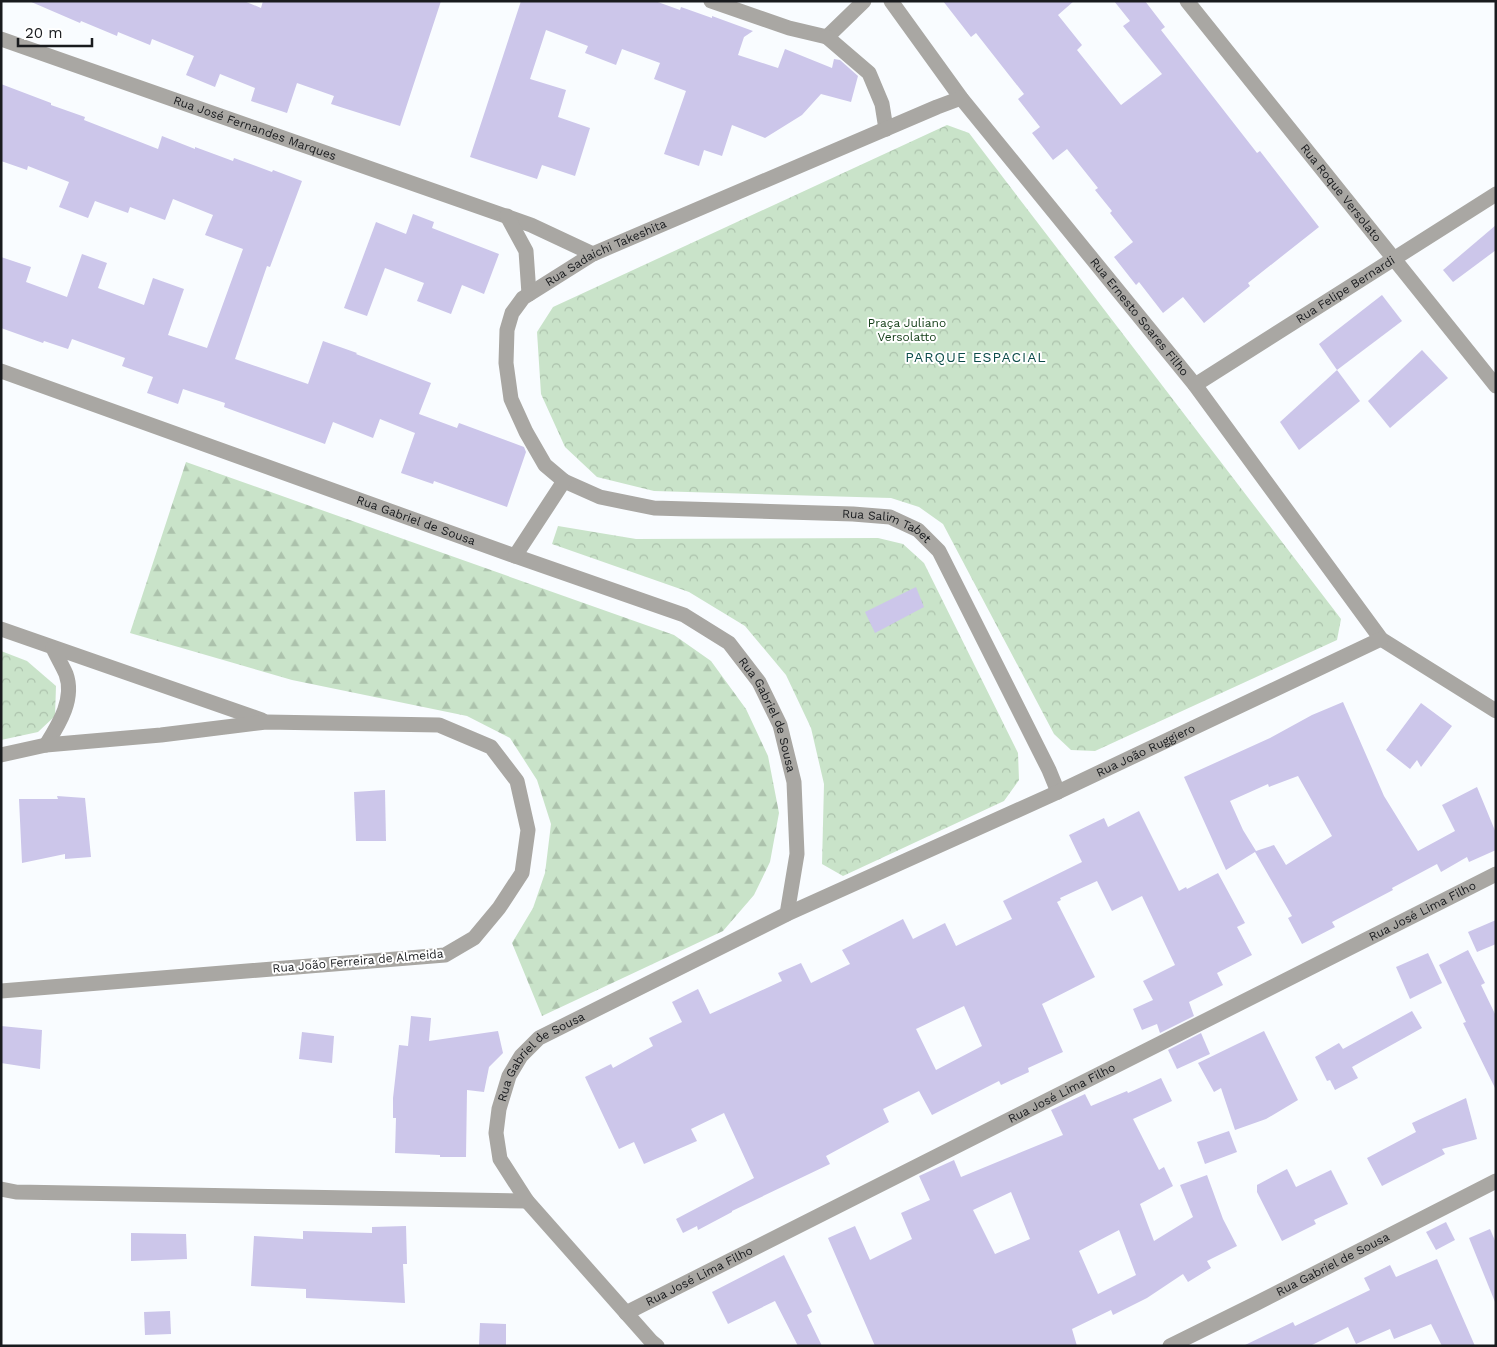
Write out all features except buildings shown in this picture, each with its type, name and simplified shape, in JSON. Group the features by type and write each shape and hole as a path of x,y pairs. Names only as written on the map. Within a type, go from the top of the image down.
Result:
{"street":[{"path":"711,1 789,28 827,37 870,73 882,104 886,129"},
{"path":"827,37 864,1"},
{"name":"Rua Ernesto Soares Filho","path":"891,1 961,98 1195,385 1381,639"},
{"name":"Rua Roque Versolato","path":"1186,1 1496,386"},
{"name":"Rua José Fernandes Marques","path":"1,40 507,216 593,254"},
{"name":"Rua Sadaichi Takeshita","path":"564,481 545,465 526,432 511,398 506,363 507,330 512,313 523,298 593,254 961,98"},
{"name":"Rua Felipe Bernardi","path":"1195,385 1496,194"},
{"path":"507,216 526,251 529,294"},
{"name":"Rua Gabriel de Sousa","path":"1,371 684,615 729,643 759,682 780,725 794,782 797,854 787,914 539,1038 521,1056 509,1076 499,1109 496,1133 500,1159 527,1201 652,1344"},
{"path":"515,556 564,481"},
{"name":"Rua Salim Tabet","path":"564,481 600,497 654,508 881,516 890,517 918,530 940,551 1058,792"},
{"name":"Rua João Ferreira de Almeida","path":"1,629 266,722"},
{"path":"1381,639 1496,711"},
{"name":"Rua João Ruggiero","path":"787,914 1058,792 1381,639"},
{"path":"46,745 68,701 66,676 53,648"},
{"name":"Rua João Ferreira de Almeida","path":"1,755 46,745 160,735 266,722 440,725 491,747 517,781 528,830 522,873 499,908 474,938 445,955 1,991"},
{"name":"Rua José Lima Filho","path":"626,1313 1496,874"},
{"name":"Rua Gabriel de Sousa","path":"1170,1346 1496,1181"},
{"path":"1,1189 16,1192 527,1201"}],"green space":[{"name":"Praça Juliano Versolatto","path":"947,125 969,133 1341,619 1337,640 1095,751 1071,750 1054,734 943,524 919,507 891,498 654,491 597,477 565,447 541,394 537,332 553,307"},
{"path":"186,462 674,635 711,661 746,709 768,756 779,813 770,862 754,895 723,931 542,1016 512,943 533,908 545,873 551,824 537,780 510,738 467,716 292,680 130,633"},
{"path":"558,526 636,539 878,538 903,544 924,563 1018,753 1019,780 1004,801 843,876 822,864 824,784 811,728 786,675 745,626 689,592 552,544"},
{"path":"1,651 27,661 56,686 55,716 38,732 1,740"}],"district":[{"name":"PARQUE ESPACIAL","path":"976,357"}]}
